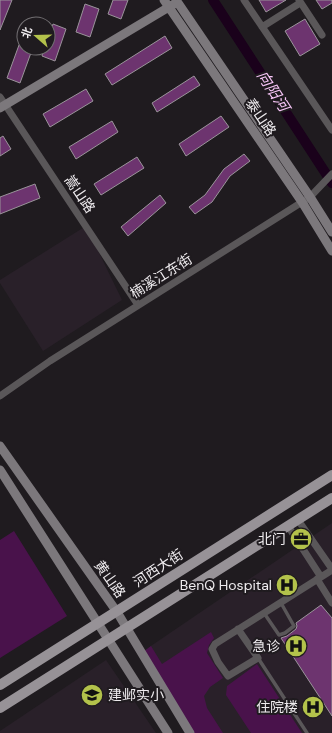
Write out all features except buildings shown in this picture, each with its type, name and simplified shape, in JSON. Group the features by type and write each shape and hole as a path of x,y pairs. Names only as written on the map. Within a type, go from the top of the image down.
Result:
{"main road":[{"name":"河西大街","path":"0,685 332,475"},
{"path":"0,708 332,498"}],"street":[{"path":"244,0 332,130"},
{"path":"2,103 166,4 177,1"},
{"name":"泰山路","path":"177,1 310,197 332,232"},
{"path":"262,27 299,2 322,35"},
{"name":"泰山路","path":"166,4 302,202 332,251"},
{"name":"嵩山路","path":"2,103 138,305"},
{"name":"楠溪江东街","path":"0,396 50,361 310,197 332,174"},
{"name":"黄山路","path":"0,446 117,612 190,733"},
{"path":"0,470 109,638 168,733"},
{"path":"238,629 258,658 228,676 218,662 212,649 215,644 238,629 264,613 280,602 319,578 332,569 298,520"},
{"path":"288,526 332,603"}],"lane":[{"path":"264,613 279,635 286,632 294,626 280,602"},
{"path":"258,658 307,733"}],"shaded area":[{"path":"86,226 122,300 43,351 0,283 0,280"},
{"name":"BenQ Hospital","path":"332,523 332,733 196,733 145,650"},
{"path":"14,531 67,616 0,658 0,540"},
{"path":"211,632 214,638 209,645 207,653 223,678 210,687 204,696 207,708 223,733 190,733 143,652 151,646 162,664"},
{"name":"建邺实小","path":"106,660 156,733 0,733 0,731"},
{"path":"257,664 302,733 251,733 226,695 227,686"}],"waterway":[{"name":"向阳河","path":"213,0 332,183"}],"place":[{"name":"北门","path":"301,539"},
{"name":"BenQ Hospital","path":"287,585"},
{"name":"急诊","path":"296,646"},
{"name":"建邺实小","path":"92,695"},
{"name":"住院楼","path":"313,707"}]}
